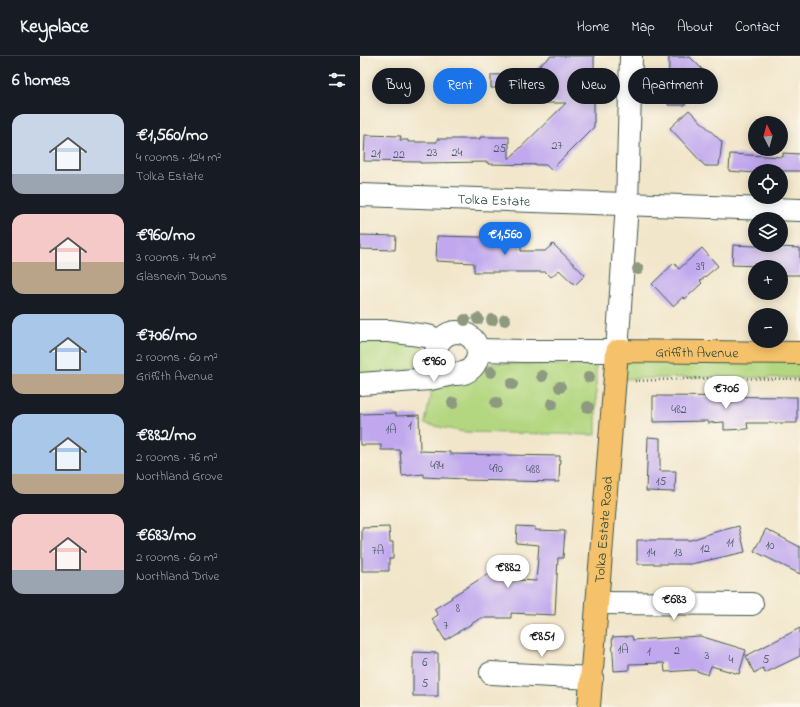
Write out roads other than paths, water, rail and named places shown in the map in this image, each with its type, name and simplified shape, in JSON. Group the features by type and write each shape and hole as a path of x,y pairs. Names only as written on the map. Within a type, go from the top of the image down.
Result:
{"main road":[{"name":"Griffith Avenue","path":"617,351 800,353"},
{"name":"Tolka Estate Road","path":"589,707 617,351"}],"street":[{"path":"478,350 617,351 627,204 631,56"},
{"name":"Tolka Estate","path":"360,195 800,210"},
{"path":"360,331 389,331 431,337 437,350 438,363 442,368 453,374"},
{"path":"360,384 409,381 430,379 465,372 471,369 476,363 478,350 476,343 472,337 467,334 454,332 447,334 442,338 437,350 415,377 409,381"},
{"path":"598,603 752,604"},
{"path":"491,673 592,678"}]}
